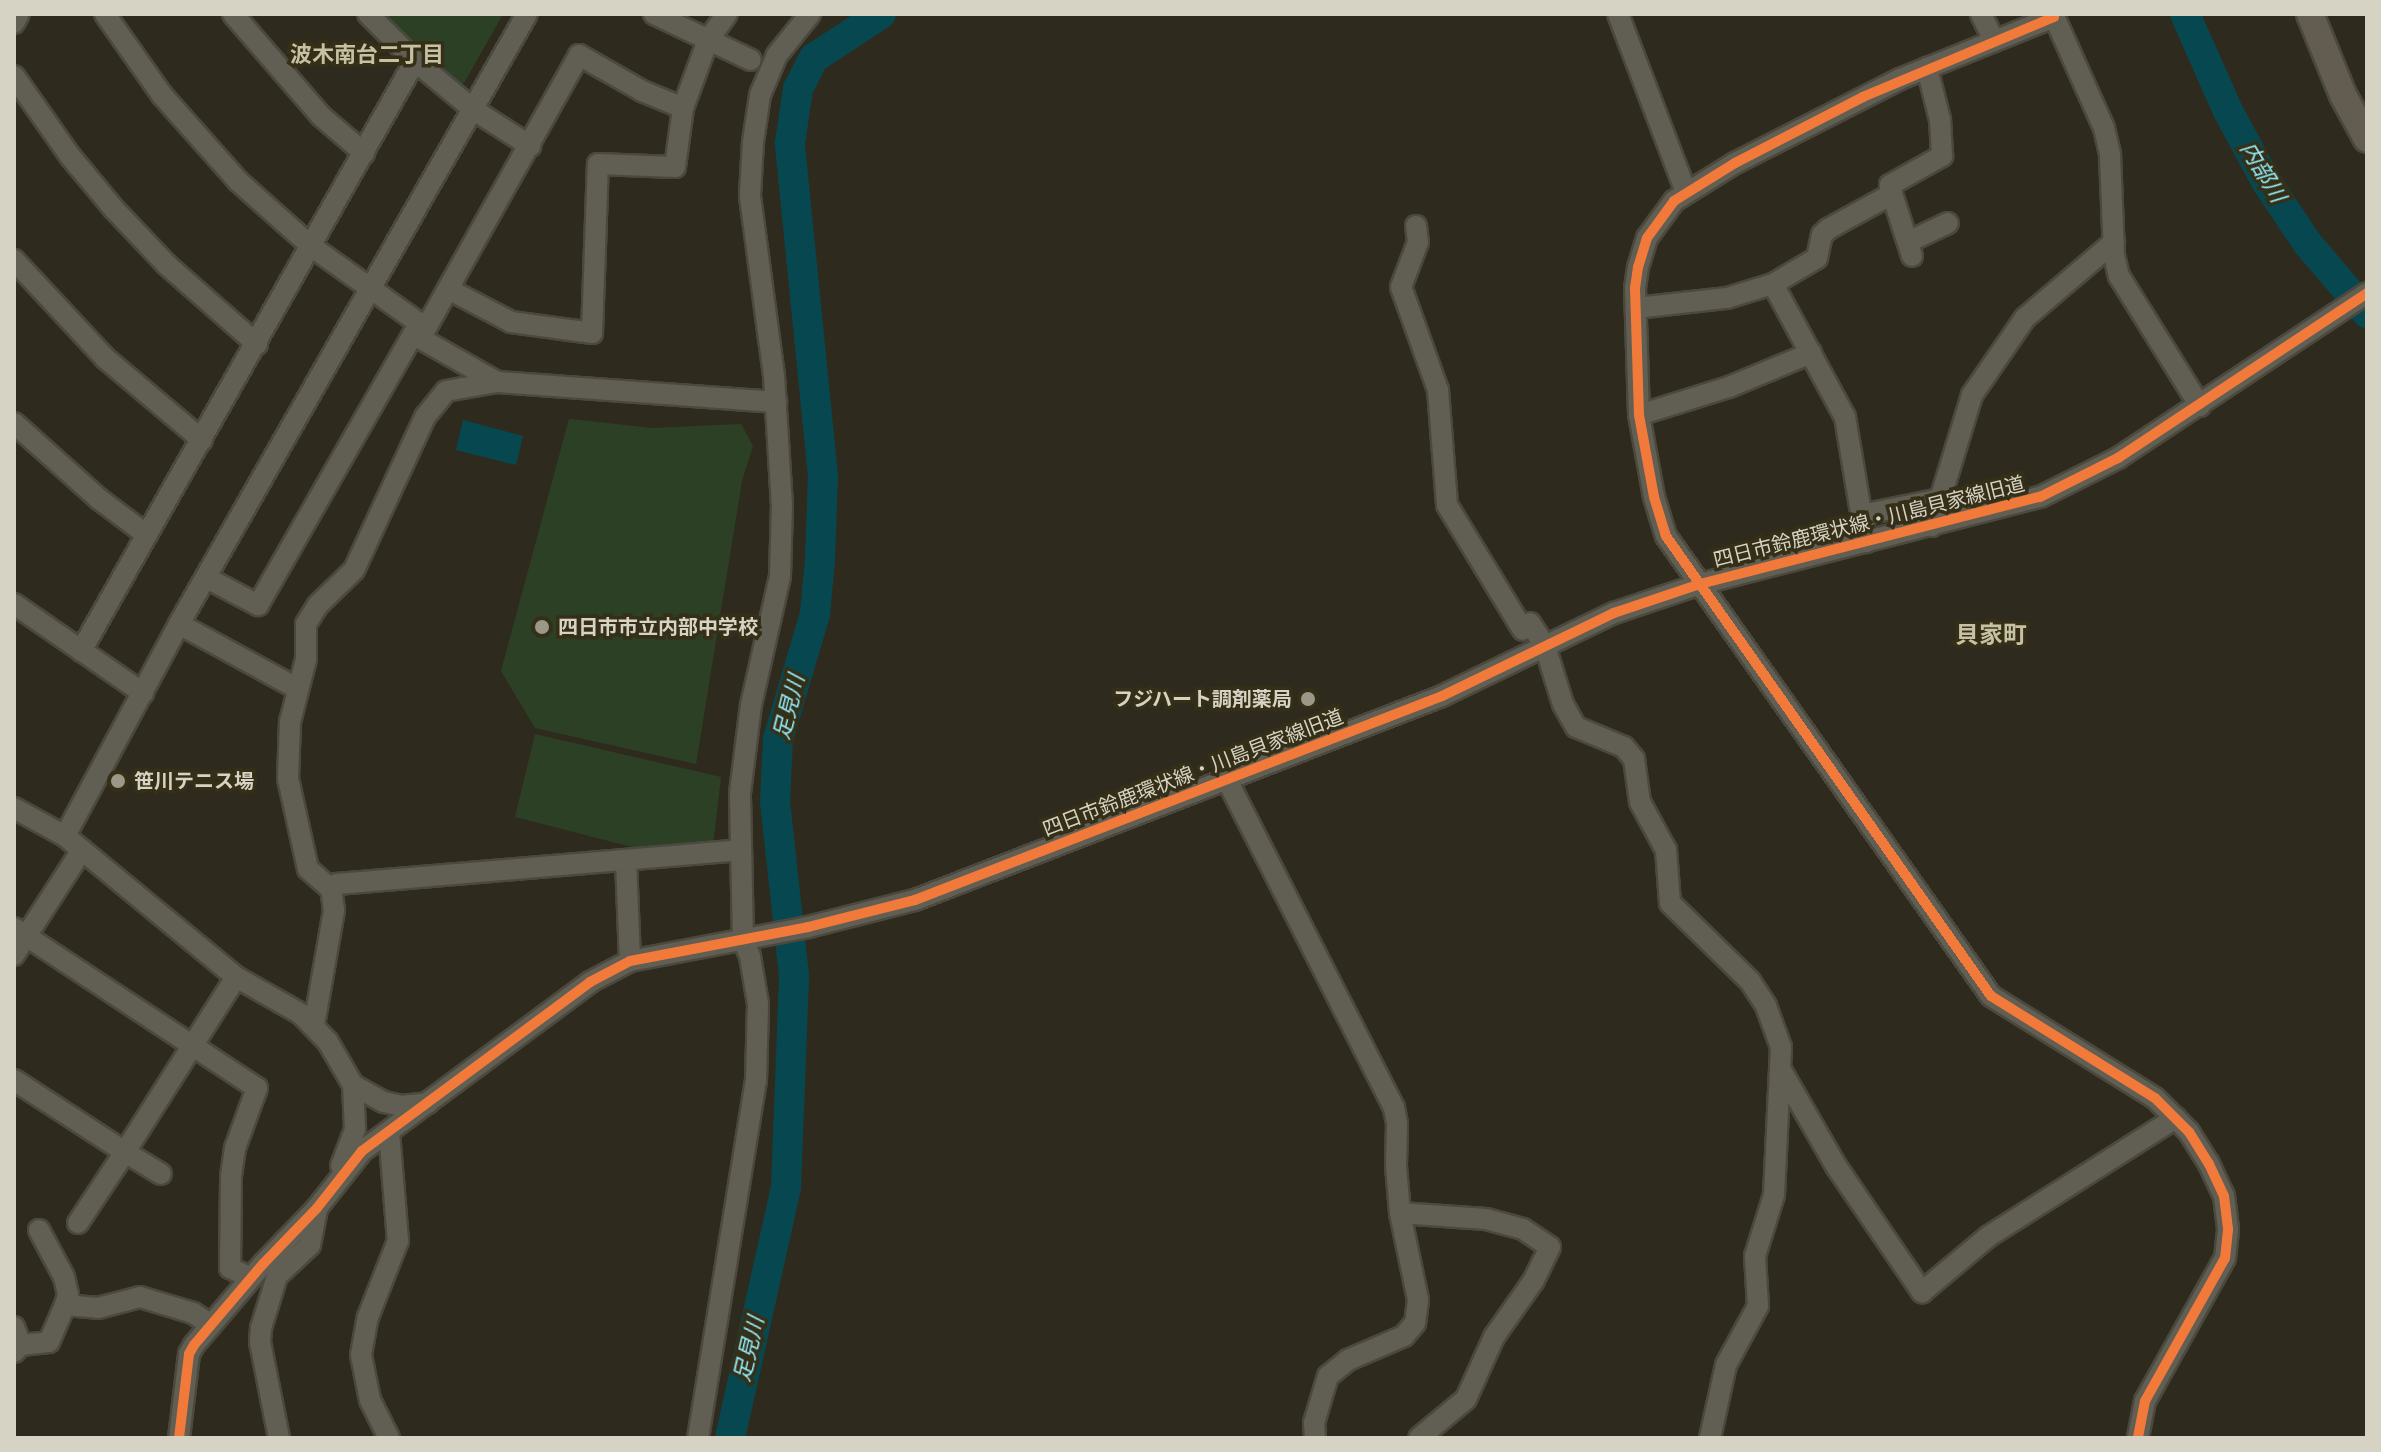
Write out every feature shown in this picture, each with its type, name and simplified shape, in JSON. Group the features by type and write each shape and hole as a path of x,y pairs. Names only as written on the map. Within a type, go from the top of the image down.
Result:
{"main road":[{"path":"2310,14 2336,81 2367,139"}],"street":[{"path":"14,23 19,14"},
{"path":"105,14 187,126 238,181 312,247 421,332 497,382"},
{"path":"233,14 321,116 364,153"},
{"path":"368,14 415,61 474,110 530,146"},
{"path":"65,836 179,624 527,14"},
{"path":"654,14 751,60"},
{"path":"448,289 511,322 592,333 598,164 675,167 683,108 708,40 727,14"},
{"path":"698,1438 756,1081 758,1004 746,939 740,793 751,705 780,576 782,506 776,402 750,195 753,142 760,95 777,55 810,14"},
{"path":"1618,14 1686,192"},
{"path":"1981,14 1994,41"},
{"path":"2138,1438 2145,1401 2225,1258 2228,1230 2224,1196 2189,1132 2155,1098 2032,1025 1991,996 1700,584 1661,522 1639,415 1638,267 1647,238 1665,210 1686,192 1735,163 1927,68 2054,16 2104,128 2110,155 2114,242 2119,276 2130,298 2207,401"},
{"path":"207,578 258,605 426,328 579,55 642,91 683,108"},
{"path":"81,651 415,61"},
{"path":"1927,68 1940,120 1942,156 1890,185 1891,195 1910,249 1948,223"},
{"path":"14,76 70,156 114,209 167,265 257,344"},
{"path":"1636,308 1727,298 1773,284 1817,258 1822,235 1828,229 1891,195"},
{"path":"1416,226 1418,242 1401,287 1438,390 1447,505 1526,626 1545,646 1563,704 1576,727 1624,747 1634,759 1640,802 1666,850 1667,897 1750,981 1775,1028 1782,1072 1774,1195 1755,1256 1758,1306 1730,1353 1710,1438"},
{"path":"1932,526 1972,395 2025,318 2114,242"},
{"path":"14,260 105,358 202,440"},
{"path":"1773,284 1845,417 1866,542"},
{"name":"四日市鈴鹿環状線・川島貝家線旧道","path":"263,1273 310,1245 317,1208 362,1151 590,982 630,961 808,927 915,900 1442,696 1614,613 1700,584 2040,497 2118,458 2367,293"},
{"path":"1639,415 1729,387 1811,353"},
{"path":"314,1025 334,910 331,889 308,869 288,779 290,722 306,659 306,624 318,605 354,570 425,417 446,391 497,382 776,402"},
{"path":"14,423 99,499 147,535"},
{"path":"1861,515 1940,499"},
{"path":"14,604 143,693"},
{"path":"179,624 298,689"},
{"path":"1227,780 1394,1108 1400,1213 1418,1300 1415,1323 1404,1336 1348,1360 1328,1376 1314,1423 1315,1438"},
{"path":"14,808 65,836 236,977 314,1025 353,1085 357,1098 355,1129 334,1184"},
{"path":"14,955 20,932 82,850"},
{"path":"331,889 337,884 741,850"},
{"path":"626,861 630,961"},
{"path":"20,932 257,1088 235,1148 231,1178 230,1268 263,1273"},
{"path":"78,1223 236,977"},
{"path":"1782,1072 1836,1166 1922,1292 1989,1236 2176,1118"},
{"path":"14,1080 161,1174"},
{"path":"353,1085 384,1102 401,1106 430,1103"},
{"path":"389,1131 398,1241 368,1317 361,1355 370,1400 389,1438"},
{"path":"1400,1213 1486,1219 1523,1229 1550,1247 1534,1280 1494,1337 1466,1399 1419,1438"},
{"path":"16,1342 49,1342 68,1295 64,1277 39,1230"},
{"path":"179,1438 189,1354 210,1324 263,1273"},
{"path":"263,1273 260,1342 279,1438"},
{"path":"65,1305 98,1308 140,1297 193,1313 210,1324"}],"green space":[{"path":"381,14 503,14 464,83 456,85 413,49"},
{"path":"569,419 653,428 741,424 753,446 742,481 696,764 535,728 501,671"},
{"path":"535,734 721,777 713,845 648,851 515,817"}],"water":[{"path":"463,420 523,436 516,465 456,450"}],"waterway":[{"name":"足見川","path":"730,1438 786,1187 794,976 775,802 778,739 815,614 820,560 823,476 790,143 798,89 814,58 881,14"},
{"name":"内部川","path":"2185,14 2228,111 2267,183 2308,244 2367,313"}],"cycle path":[{"path":"2053,14 2054,17 1863,97 1735,163 1674,201 1647,238 1638,267 1635,288 1639,415 1654,497 1666,536 1991,996 2155,1098 2189,1132 2209,1164 2224,1196 2228,1230 2225,1258 2145,1401 2138,1438"},
{"path":"179,1438 189,1354 194,1345 263,1264 317,1208 362,1151 590,982 630,961 808,927 915,900 1442,696 1614,613 1700,584 2040,497 2118,458 2367,293"}],"place":[{"name":"四日市市立内部中学校","path":"542,627"},
{"name":"フジハート調剤薬局","path":"1308,699"},
{"name":"笹川テニス場","path":"118,781"}],"district":[{"name":"波木南台二丁目","path":"367,55"},
{"name":"貝家町","path":"1991,635"}]}
